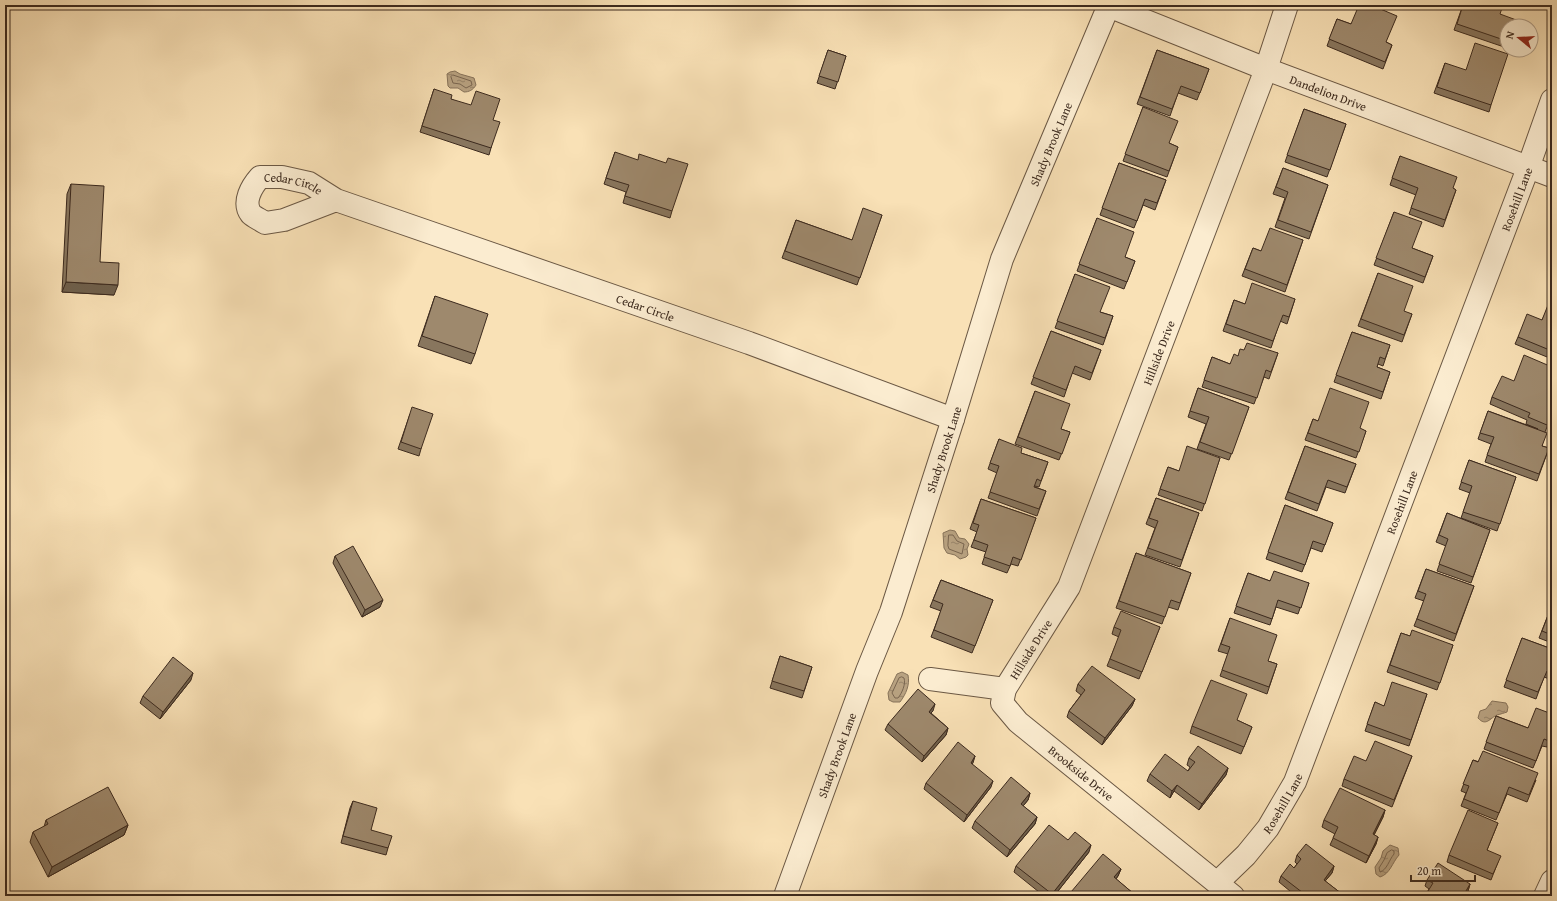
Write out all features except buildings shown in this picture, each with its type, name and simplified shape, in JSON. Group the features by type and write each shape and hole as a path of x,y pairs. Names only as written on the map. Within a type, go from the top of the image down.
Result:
{"street":[{"name":"Dandelion Drive","path":"1108,5 1266,69 1552,176"},
{"name":"Shady Brook Lane","path":"785,896 890,612 953,419 1002,259 1108,5"},
{"name":"Hillside Drive","path":"1005,689 1069,587 1266,69 1287,5"},
{"name":"Rosehill Lane","path":"1225,889 1246,856 1268,828 1295,782 1528,168 1552,100"},
{"name":"Cedar Circle","path":"336,200 749,343 953,419"},
{"path":"930,679 1005,689"},
{"name":"Brookside Drive","path":"1005,689 1002,703 1018,722 1225,889"},
{"path":"1545,896 1552,881"}],"water":[{"path":"455,71 474,78 476,85 475,87 468,92 464,92 458,88 450,88 448,86 447,74"},
{"path":"950,530 955,531 959,538 965,539 969,544 967,549 968,555 966,557 960,559 955,555 947,553 944,548 943,533"},
{"path":"902,672 908,675 907,689 900,702 893,702 889,700 888,693 897,674"},
{"path":"1492,701 1506,703 1508,707 1507,712 1483,722 1478,718 1480,711 1486,709"},
{"path":"1390,845 1398,848 1399,855 1389,871 1380,877 1376,874 1375,867 1381,858 1383,851"}]}
